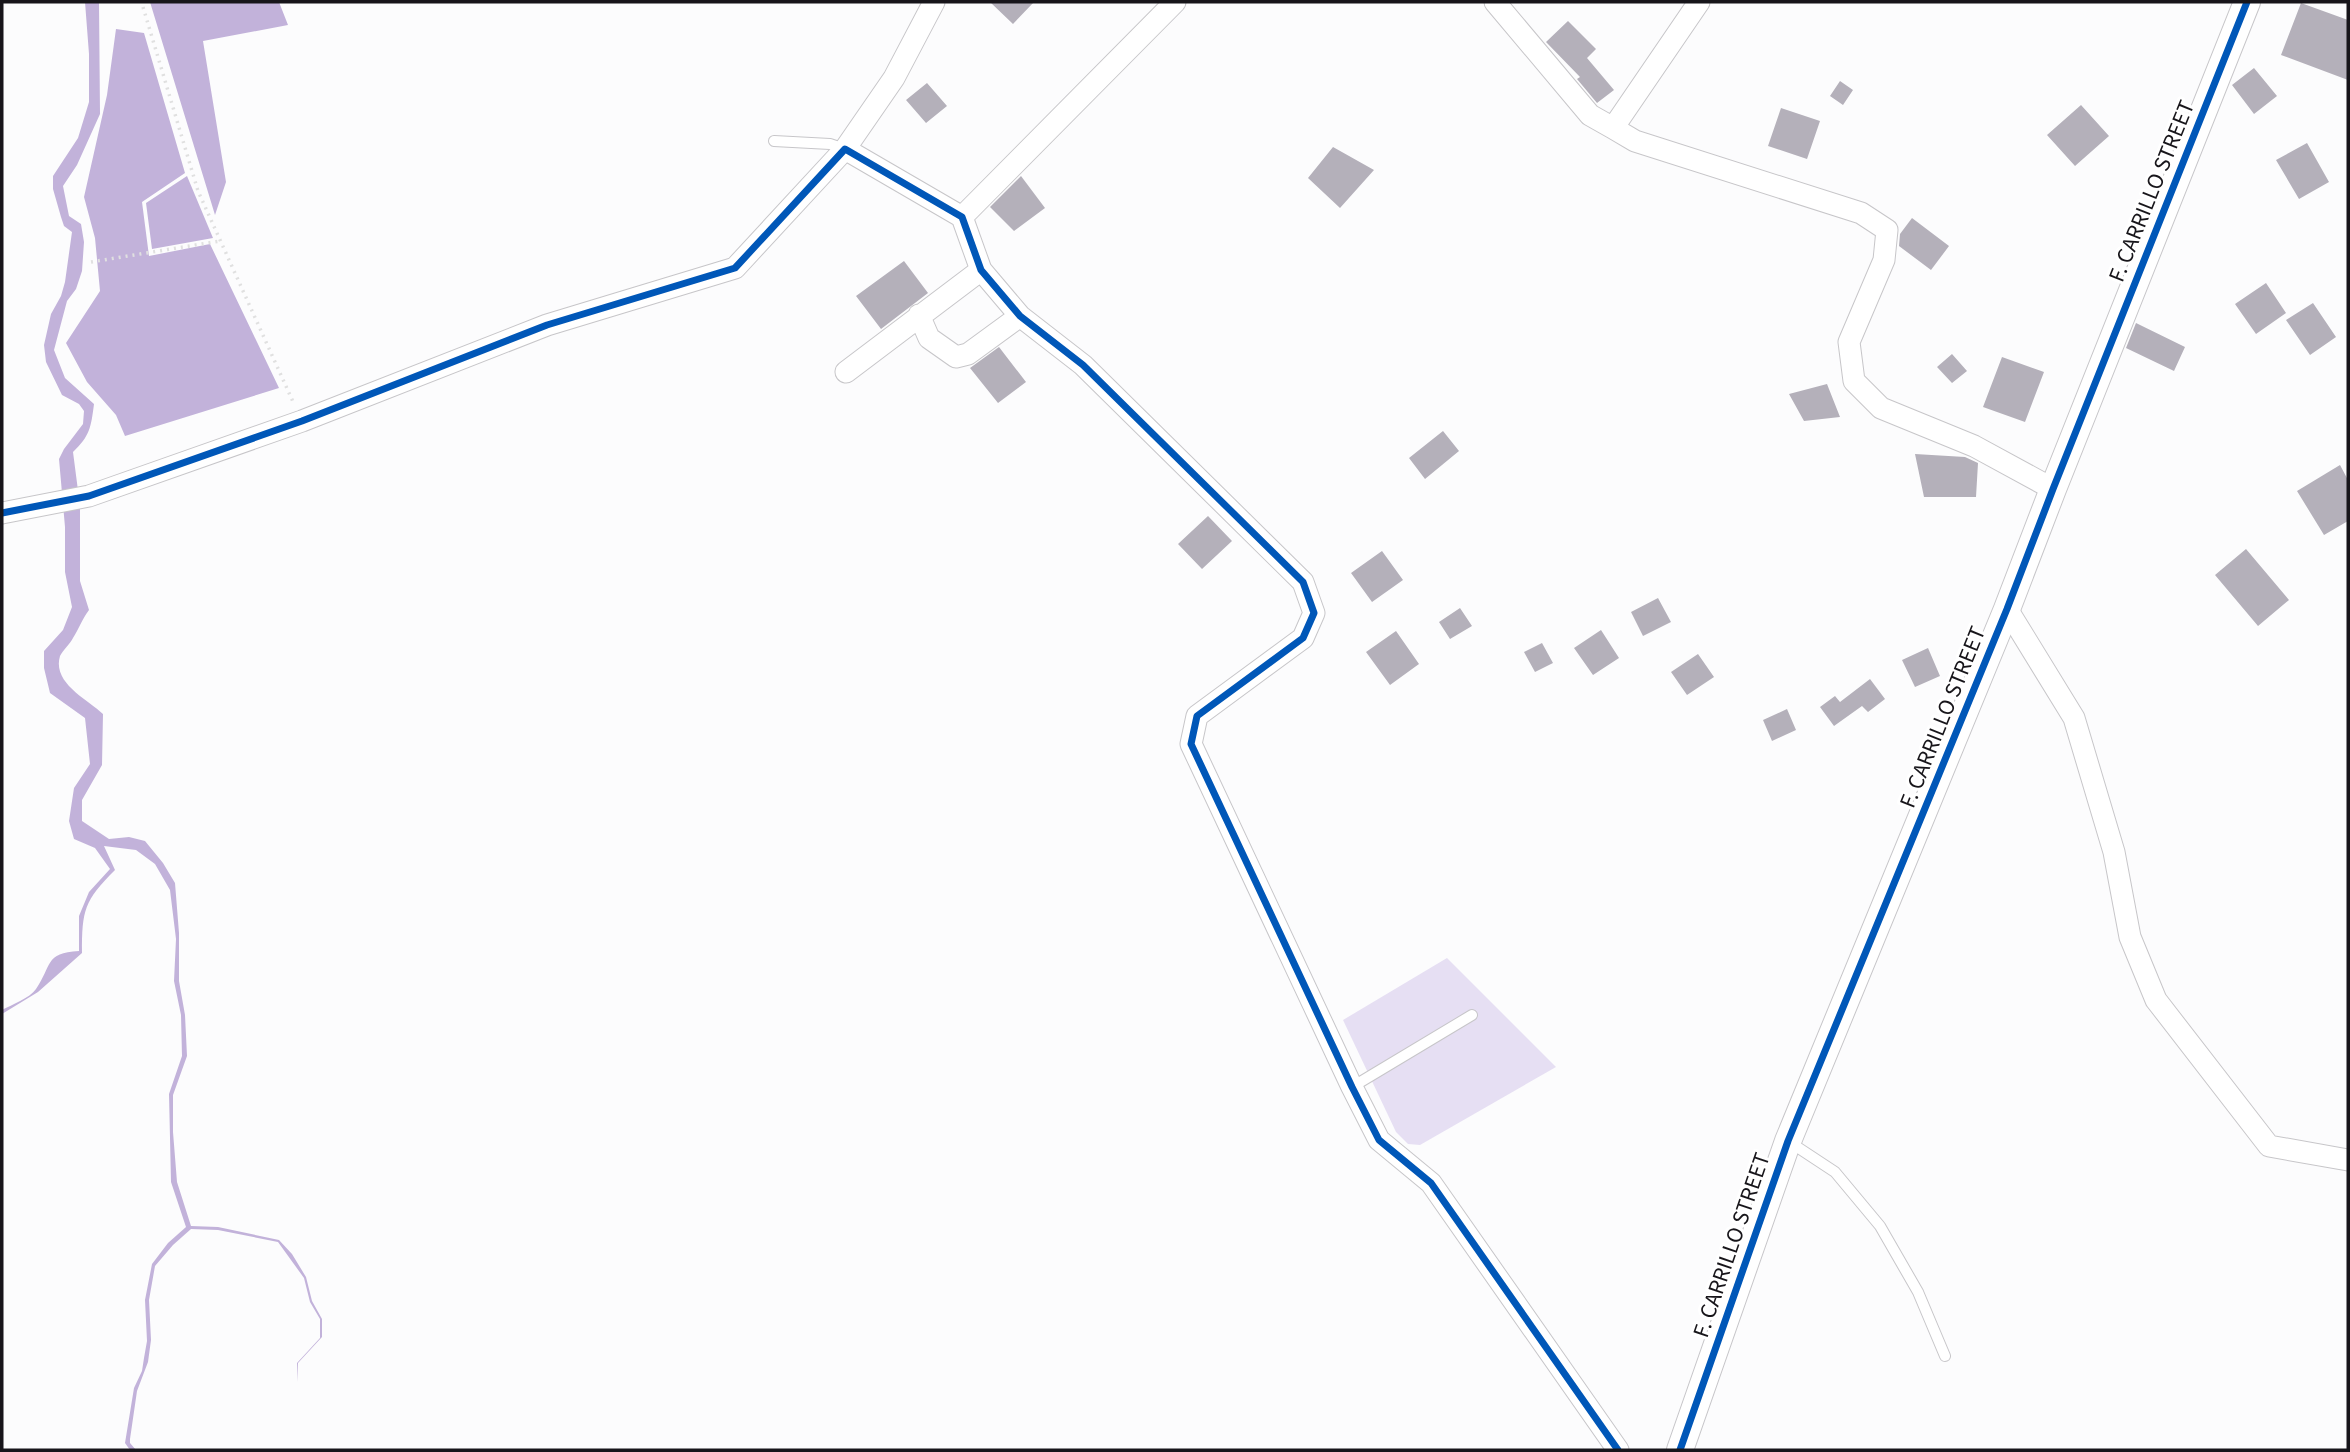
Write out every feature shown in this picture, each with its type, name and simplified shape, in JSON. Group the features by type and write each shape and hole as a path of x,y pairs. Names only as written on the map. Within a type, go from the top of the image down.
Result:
{"street":[{"path":"2,513 89,496 302,421 547,325 735,268 845,149 894,78 934,2"},
{"path":"962,217 1175,2"},
{"path":"1495,2 1590,115 1635,141 1861,213 1887,230 1884,260 1849,342 1854,381 1881,408 1974,446 2053,489"},
{"path":"1613,128 1699,2"},
{"name":"F. CARRILLO STREET","path":"1680,1450 1788,1141 2007,609 2247,2"},
{"path":"845,149 962,217 981,270 1020,316 1083,365 1303,582 1314,612 1303,638 1197,716 1191,744 1379,1140 1431,1183 1618,1450"},
{"path":"846,372 981,270"},
{"path":"919,315 929,338 956,357 968,354 1020,316"},
{"path":"2007,609 2074,718 2114,852 2130,937 2156,1000 2269,1146 2348,1160"}],"lane":[{"path":"774,141 830,144 845,149"},
{"path":"1352,1087 1472,1016"},
{"path":"1788,1141 1835,1172 1880,1226 1918,1292 1945,1356"}],"path":[{"path":"144,7 198,191 302,421"},
{"path":"91,262 220,241"}],"shaded area":[{"path":"85,2 99,2 100,114 77,165 63,186 69,216 81,224 84,242 82,271 76,289 67,301 54,350 65,378 94,404 89,431 73,452 80,506 80,581 89,610 60,656 59,666 72,690 103,714 102,765 82,800 82,821 109,839 129,837 145,841 175,883 179,981 185,1015 187,1056 173,1095 173,1132 177,1182 191,1226 218,1227 279,1240 292,1254 306,1277 312,1301 322,1319 322,1337 298,1363 298,1382 297,1363 320,1338 320,1319 310,1302 304,1278 278,1242 218,1230 191,1229 155,1266 149,1300 151,1340 148,1362 137,1391 130,1439 136,1450 130,1450 125,1443 134,1388 142,1371 147,1341 145,1300 152,1264 168,1243 186,1227 171,1182 169,1094 182,1056 181,1015 174,981 176,939 170,890 155,864 136,850 104,846 115,870 97,890 87,907 82,953 38,992 2,1014 2,1010 33,992 54,958 79,951 79,916 89,892 110,869 95,848 74,839 69,821 74,788 90,764 85,718 50,693 44,668 44,651 63,630 72,607 65,572 65,527 59,459 83,424 84,411 79,404 62,395 46,362 44,345 51,314 65,282 72,232 64,226 53,189 53,176 78,138 89,102"},
{"path":"150,2 279,2 288,25 203,41 226,182 215,215"},
{"path":"116,29 144,33 185,173 142,202 149,256 210,244 279,388 125,436 116,415 87,382 66,343 100,291 95,238 84,197 107,95"},
{"path":"187,176 213,238 152,249 146,203"},
{"path":"1447,958 1556,1067 1420,1145 1408,1144 1396,1132 1343,1020"}],"building":[{"path":"990,2 1034,2 1013,24"},
{"path":"2301,3 2348,20 2348,80 2281,55"},
{"path":"1568,21 1596,49 1587,58 1614,90 1597,103 1577,79 1580,77 1546,42"},
{"path":"2254,68 2277,96 2254,114 2232,85"},
{"path":"1840,81 1853,90 1843,105 1830,96"},
{"path":"927,83 947,106 926,123 906,100"},
{"path":"2081,105 2109,136 2075,166 2047,135"},
{"path":"1781,108 1820,121 1807,159 1768,146"},
{"path":"2307,143 2329,182 2299,199 2276,160"},
{"path":"1333,147 1374,170 1340,208 1308,178"},
{"path":"1021,176 1045,208 1014,231 990,207"},
{"path":"1912,218 1949,246 1931,270 1899,246 1900,234"},
{"path":"904,261 928,293 881,329 856,296"},
{"path":"2266,283 2286,313 2256,334 2235,304"},
{"path":"2313,303 2336,337 2310,355 2286,320"},
{"path":"2136,323 2185,347 2174,371 2126,348"},
{"path":"999,347 1026,382 998,403 970,368"},
{"path":"1952,354 1967,371 1952,383 1937,367"},
{"path":"2002,357 2044,372 2025,422 1983,407"},
{"path":"1827,384 1840,417 1804,421 1789,394"},
{"path":"1443,431 1459,451 1425,479 1409,458"},
{"path":"1915,454 1965,457 1978,463 1976,497 1924,497"},
{"path":"2340,465 2348,480 2348,521 2324,535 2297,491"},
{"path":"1208,516 1232,541 1202,569 1178,544"},
{"path":"2246,549 2289,600 2258,626 2215,575"},
{"path":"1382,551 1403,580 1372,602 1351,573"},
{"path":"1658,598 1671,622 1643,636 1631,612"},
{"path":"1460,608 1472,626 1450,639 1439,622"},
{"path":"1601,630 1619,658 1593,675 1574,648"},
{"path":"1396,631 1419,664 1390,685 1366,652"},
{"path":"1542,643 1553,663 1535,672 1524,652"},
{"path":"1928,648 1940,676 1915,687 1902,660"},
{"path":"1698,654 1714,677 1687,695 1671,672"},
{"path":"1870,679 1885,699 1868,712 1862,706 1834,726 1820,707 1835,696 1840,702"},
{"path":"1787,709 1796,730 1772,741 1763,720"}],"cycle path":[{"path":"1680,1450 1788,1141 2007,609 2247,2"},
{"path":"2,513 89,496 302,421 547,325 735,268 845,149 962,217 981,270 1020,316 1083,365 1303,582 1314,613 1303,638 1197,716 1191,744 1379,1140 1431,1183 1618,1450"}]}
